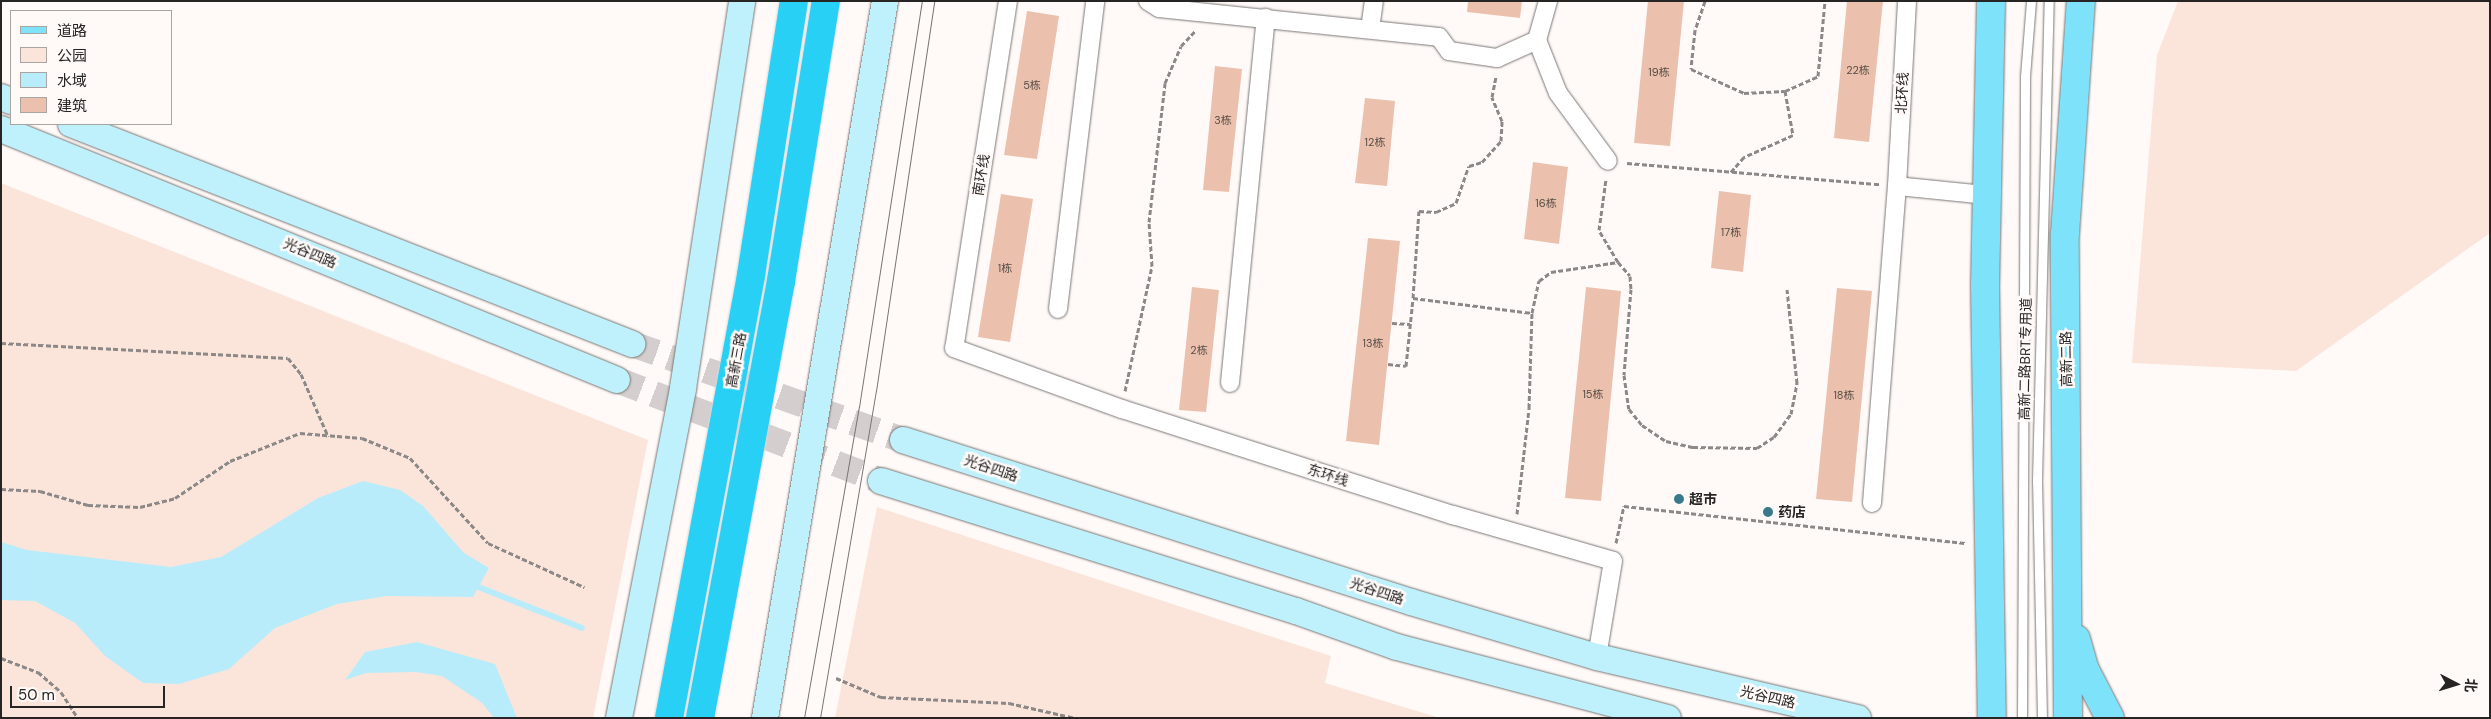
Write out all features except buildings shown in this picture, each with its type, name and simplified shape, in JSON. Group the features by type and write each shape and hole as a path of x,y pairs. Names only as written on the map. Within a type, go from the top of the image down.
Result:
{"highway":[{"name":"高新三路","path":"669,718 751,275 794,1"},
{"path":"700,718 781,281 826,1"}],"main road":[{"path":"619,718 682,388 742,1"},
{"path":"765,718 885,1"},
{"path":"1991,1 1986,195 1992,718"},
{"name":"高新二路","path":"2068,718 2069,615 2065,234 2081,1"},
{"path":"74,125 632,344"},
{"name":"光谷四路","path":"1,129 617,380"},
{"name":"光谷四路","path":"903,440 1411,602 1597,657 1858,718"},
{"path":"882,481 1296,611 1397,647 1668,718"},
{"path":"2069,615 2085,670 2110,718"}],"street":[{"name":"南环线","path":"954,348 1008,1"},
{"path":"1058,309 1095,1"},
{"path":"1148,1 1159,8 1212,7 1266,18 1439,36 1449,51 1497,58 1537,40"},
{"path":"1370,29 1374,1"},
{"path":"1548,1 1537,40 1558,93 1608,161"},
{"name":"北环线","path":"1872,503 1898,186 1907,1"},
{"path":"1230,383 1266,18"},
{"path":"1898,186 1986,195"},
{"name":"东环线","path":"954,348 1122,409 1515,534 1612,561"},
{"path":"1597,657 1612,561"}],"lane":[{"name":"高新二路BRT专用道","path":"2022,718 2024,116 2031,1"},
{"name":"高新二路BRT专用道","path":"2042,718 2037,480 2049,1"}],"path":[{"path":"1705,1 1695,30 1692,69 1744,93 1785,91 1818,76 1825,1"},
{"path":"1122,409 1152,266 1149,222 1165,83 1181,46 1212,7"},
{"path":"1388,364 1406,366 1419,211 1436,212 1456,203 1469,166 1482,162 1501,141 1502,121 1492,97 1497,58"},
{"path":"1729,174 1744,157 1793,136 1785,91"},
{"path":"1787,290 1797,383 1791,414 1774,437 1757,448 1693,447 1666,441 1642,425 1629,409 1624,375 1632,289 1630,276 1618,262 1599,230 1608,161 1729,174 1898,186"},
{"path":"1515,534 1529,408 1532,313 1539,281 1551,272 1618,262"},
{"path":"1413,298 1532,313"},
{"path":"1392,323 1410,324"},
{"path":"1,343 288,358 301,374 328,436"},
{"path":"1,489 40,491 88,504 140,507 175,498 230,462 300,434 362,438 410,458 488,543 584,587"},
{"path":"1612,561 1624,506 1969,543"},
{"path":"1,658 38,672 61,692 78,718"},
{"path":"836,678 881,697 1009,703 1072,717"}],"green space":[{"path":"2178,1 2490,1 2490,233 2296,371 2132,363 2157,55"},
{"path":"1,183 648,440 593,718 1,718"},
{"path":"877,507 1331,656 1325,683 1440,718 835,718"}],"water":[{"path":"363,481 400,490 423,506 464,553 489,568 473,597 387,596 337,604 275,628 229,669 179,684 143,683 105,656 75,623 35,601 1,600 1,542 27,550 171,567 221,557 318,498"},
{"path":"417,642 495,664 517,718 494,718 482,703 442,676 415,672 366,673 345,680 365,652"}],"waterway":[{"path":"471,584 582,628"}],"tunnel":[{"path":"632,344 903,440"},
{"path":"617,380 881,481"}],"tram line":[{"path":"804,718 859,407 922,1"},
{"path":"820,718 876,391 934,1"}],"place":[{"name":"超市","path":"1679,499"},
{"name":"药店","path":"1768,512"}]}
